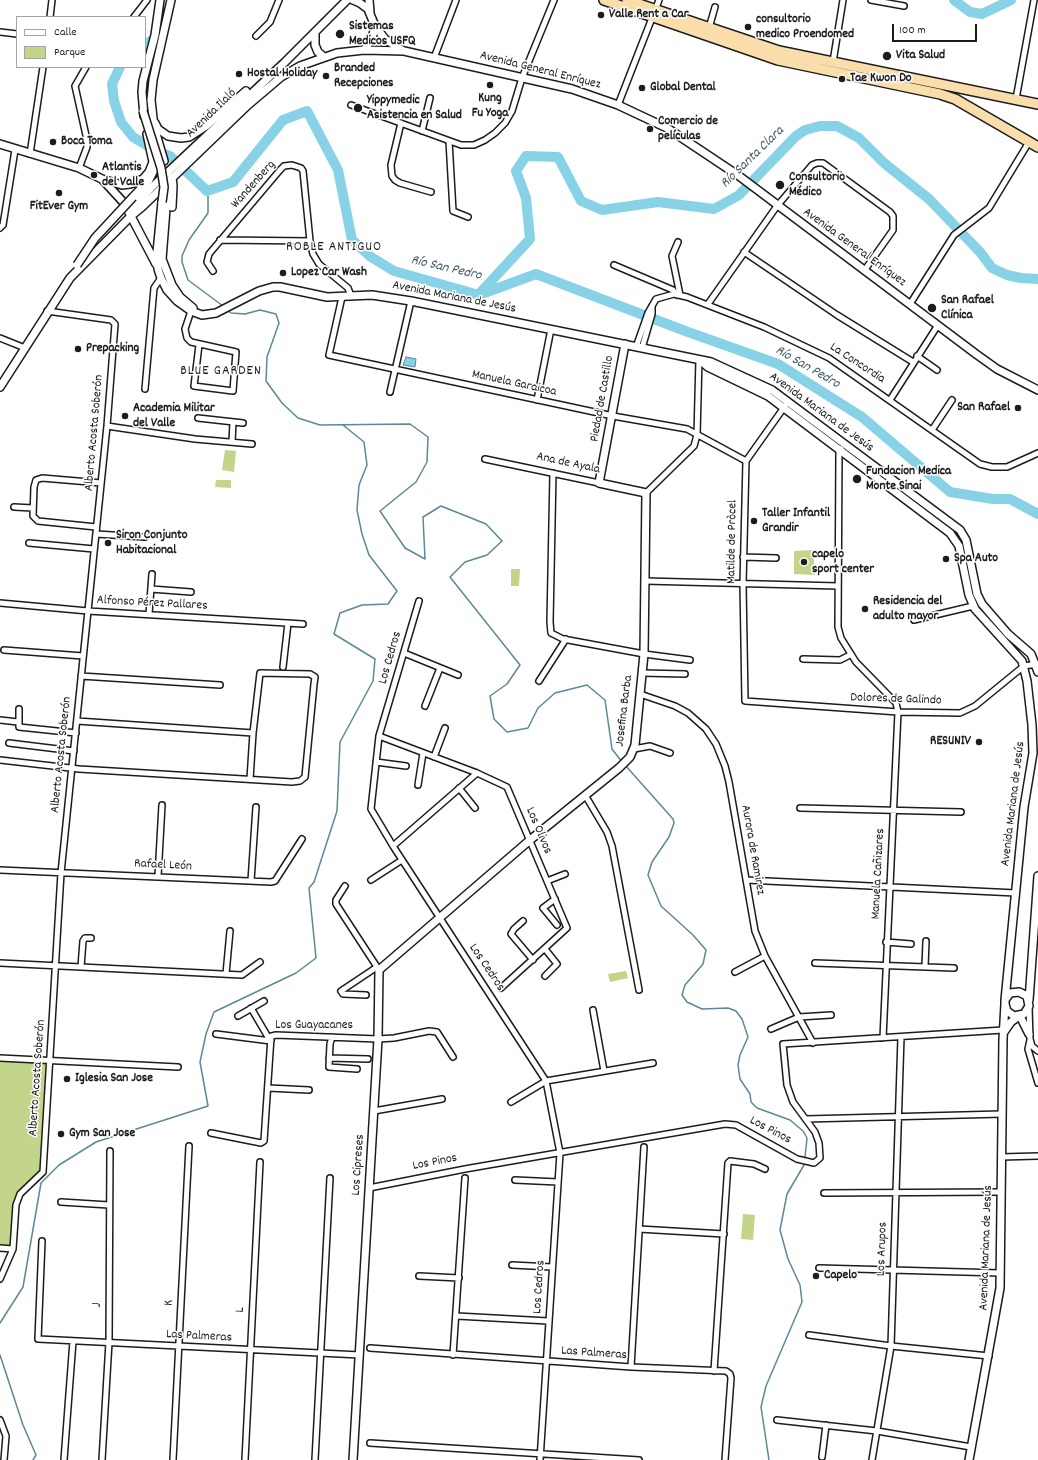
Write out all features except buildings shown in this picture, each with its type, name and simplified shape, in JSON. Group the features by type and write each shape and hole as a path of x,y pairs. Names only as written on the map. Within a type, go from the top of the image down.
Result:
{"highway":[{"path":"604,0 709,28 779,50 1038,104"},
{"path":"627,0 654,14 778,60 940,94 955,100 1038,147"}],"street":[{"path":"50,16 52,0"},
{"path":"135,16 147,0"},
{"path":"256,36 270,22 279,0"},
{"path":"348,0 364,6 370,13"},
{"name":"Avenida Ilaló","path":"0,387 47,311 70,278 130,216 142,207 193,152 348,0"},
{"path":"364,50 372,39 375,26 370,13 369,0"},
{"path":"434,58 456,0"},
{"path":"351,105 461,145 474,144 495,134 505,123 512,111 522,78 554,0"},
{"path":"618,105 659,0"},
{"path":"833,62 843,0"},
{"path":"871,0 904,6"},
{"path":"1016,100 1034,0"},
{"path":"0,144 15,150 79,168 102,179 122,185 130,184 143,179 149,172 153,156 143,111 143,81 155,35 160,1"},
{"path":"171,2 153,80 151,100 152,118 167,176 168,202 159,252 169,279 185,302 194,309 207,315"},
{"path":"709,28 715,7"},
{"name":"Avenida General Enríquez","path":"375,26 385,39 404,51"},
{"path":"0,32 16,34"},
{"path":"315,33 315,45 318,52 324,57"},
{"name":"Avenida Ilaló","path":"193,152 281,77 300,66 324,57 350,50 364,50"},
{"name":"Avenida General Enríquez","path":"364,50 404,51 572,89 618,105 667,128 739,176 864,271 998,369 1038,390"},
{"path":"30,154 43,68"},
{"path":"79,168 87,147 87,140 75,86 85,68"},
{"path":"152,118 162,132 174,138 191,136 206,126 247,90 272,74"},
{"path":"422,131 430,98"},
{"path":"143,111 158,156 164,188 158,269"},
{"path":"401,123 391,165 392,176 400,183 431,192"},
{"path":"449,141 453,211 468,217"},
{"path":"910,304 954,235 989,208 1029,142"},
{"path":"0,228 3,225 15,150"},
{"path":"70,278 95,238 150,180 156,168 158,156"},
{"path":"708,304 777,206 812,165 820,163 823,163 890,212 894,222 893,230 864,271"},
{"name":"Wandenberg","path":"213,271 206,259 220,240 280,170 284,166 292,165 301,168 303,171 310,240 315,259 348,288 351,296"},
{"path":"173,173 173,196 166,260 170,276 185,302"},
{"path":"102,179 120,197 158,269 161,278 172,296 191,311 202,315 207,315"},
{"path":"220,240 310,240"},
{"path":"678,242 672,256 679,295"},
{"path":"744,252 837,315 913,362"},
{"path":"614,265 673,290 679,295"},
{"path":"145,389 154,288 161,278"},
{"name":"Avenida Mariana de Jesús","path":"207,315 216,313 266,288 280,287 322,296 342,297 372,295 411,301 711,362 751,379 772,390 956,527 963,534"},
{"name":"La Concordia","path":"639,347 652,304 658,297 679,295 708,304 829,358 974,461 992,467 1007,467 1038,453"},
{"name":"Manuela Garaicoa","path":"342,297 329,355 613,416 687,429 746,461"},
{"path":"390,392 411,301"},
{"name":"Alberto Acosta Soberón","path":"0,1279 13,1249 16,1205 20,1194 43,1172 61,873 107,426 114,321 47,311"},
{"path":"191,311 185,332 191,342 236,352 235,389 233,391 194,386 199,345"},
{"path":"890,400 938,325"},
{"path":"537,400 551,329"},
{"path":"0,338 25,348"},
{"name":"Piedad de Castillo","path":"599,482 613,416 625,344"},
{"path":"917,356 937,370"},
{"path":"646,493 693,449 697,435 699,360"},
{"name":"Avenida Mariana de Jesús","path":"699,360 708,367 768,396 956,540 959,546 969,595 973,606 978,614 1019,656 1024,666 1034,752 1024,807 1003,1032 1000,1273 998,1305 969,1460"},
{"path":"932,430 952,400"},
{"path":"746,461 788,402"},
{"path":"198,418 243,423"},
{"path":"232,442 233,422"},
{"path":"107,426 195,439 252,444"},
{"path":"845,444 839,451 838,627 841,638 850,655 896,703 898,712"},
{"name":"Ana de Ayala","path":"485,459 646,493"},
{"name":"Matilde de Pròcel","path":"743,697 743,557 746,461"},
{"path":"553,473 550,622 553,634 566,639 644,654 690,660"},
{"path":"96,527 38,521 33,516 36,480 39,478 101,483"},
{"name":"Josefina Barba","path":"378,969 440,918 530,840 619,768 627,760 634,749 644,654 646,493"},
{"path":"14,506 34,508"},
{"path":"96,534 145,537"},
{"path":"956,540 963,534 977,594 982,604 1008,634 1031,654 1037,664 1038,672"},
{"path":"29,543 94,549"},
{"path":"743,557 776,558"},
{"path":"149,614 152,574"},
{"path":"645,581 838,586"},
{"path":"151,589 191,592"},
{"name":"Los Cedros","path":"419,601 380,736 372,810 393,846 546,1081 560,1153 540,1460"},
{"name":"Alfonso Pérez Pallares","path":"0,604 88,612 149,614 303,624"},
{"path":"914,620 973,606"},
{"path":"283,668 288,623"},
{"path":"539,681 566,639"},
{"path":"4,650 83,656"},
{"path":"404,653 458,675"},
{"path":"803,659 840,660 850,655"},
{"name":"Dolores de Galindo","path":"743,697 745,702 748,703 898,712 960,713 968,711 1024,666 1037,664"},
{"path":"426,706 440,668"},
{"path":"0,760 71,768 292,782 300,781 305,777 314,677 310,674 260,673 253,733 250,779"},
{"path":"642,674 685,674"},
{"path":"81,676 220,685"},
{"name":"Aurora de Ramirez","path":"640,694 675,706 688,713 706,729 716,744 725,766 729,782 753,921 765,956 814,1043"},
{"path":"19,709 18,722 19,727 21,728 76,734"},
{"name":"Manuela Cañizares","path":"883,1038 886,942 898,712"},
{"path":"0,720 18,722"},
{"path":"77,721 253,733"},
{"path":"434,757 445,728"},
{"name":"Los Olivos","path":"380,736 477,773 507,787 567,928 501,988"},
{"path":"10,743 74,751"},
{"path":"634,749 650,746 670,753"},
{"path":"418,785 423,753"},
{"path":"376,762 406,766"},
{"path":"393,846 477,773"},
{"path":"459,788 475,808"},
{"path":"585,795 604,826 612,846 638,990"},
{"path":"158,876 162,805"},
{"path":"250,881 256,807"},
{"path":"800,808 961,812"},
{"name":"Rafael León","path":"0,870 274,881 302,839"},
{"path":"371,880 402,860"},
{"path":"547,881 565,874"},
{"path":"1038,876 1029,1003 1028,1049 1038,1083"},
{"path":"746,880 1016,893"},
{"path":"345,886 336,900 336,904 378,969 341,991 343,994 366,995"},
{"path":"555,899 543,908 557,925"},
{"path":"523,921 511,934 533,960"},
{"path":"226,974 230,931"},
{"path":"81,967 83,941 85,938 91,938"},
{"path":"925,967 926,941"},
{"path":"886,942 911,944"},
{"path":"545,948 557,964 545,976"},
{"path":"734,972 765,956"},
{"path":"0,963 243,974 260,962"},
{"path":"815,963 954,968"},
{"name":"Los Cipreses","path":"354,1460 378,1039 378,969"},
{"path":"1003,1032 1011,1022 1019,1016 1027,1010 1029,1003 1027,996 1019,992 1010,993 1005,1002 1008,1011 1019,1016 1032,1046 1038,1051"},
{"path":"238,1016 264,1001"},
{"path":"251,1008 270,1039"},
{"path":"593,1010 604,1071"},
{"path":"771,1029 799,1017 831,1015"},
{"name":"Los Guayacanes","path":"211,1133 261,1143 264,1142 270,1039 276,1035 378,1039 429,1031 437,1032 453,1057"},
{"name":"Los Pinos","path":"369,1188 465,1169 725,1124 736,1126 798,1159 814,1163 820,1158 820,1148 815,1132 793,1102 787,1085 783,1045 1003,1032"},
{"path":"216,1034 270,1039"},
{"path":"332,1037 329,1067 357,1069"},
{"name":"Los Arupos","path":"872,1460 891,1346 901,1037"},
{"path":"0,1058 178,1067"},
{"path":"329,1058 368,1059"},
{"path":"511,1102 546,1081 653,1063"},
{"path":"268,1088 309,1090"},
{"path":"374,1111 442,1099"},
{"path":"806,1119 1002,1114"},
{"name":"K","path":"173,1460 189,1146"},
{"path":"631,1367 644,1147"},
{"name":"J","path":"102,1460 109,1342 110,1150"},
{"path":"1002,1157 1038,1156"},
{"name":"L","path":"245,1460 260,1162"},
{"path":"714,1370 729,1162 754,1164 765,1169"},
{"path":"315,1460 330,1178"},
{"path":"453,1355 457,1316 465,1178"},
{"path":"515,1180 558,1182"},
{"path":"824,1193 896,1194 1001,1192"},
{"path":"61,1202 109,1205"},
{"path":"639,1229 724,1234"},
{"name":"Las Palmeras","path":"42,1241 38,1339 320,1354 360,1354"},
{"path":"0,1248 13,1249"},
{"path":"512,1265 552,1267"},
{"path":"819,1268 1000,1273"},
{"path":"419,1276 459,1278"},
{"path":"457,1316 548,1322"},
{"path":"809,1335 891,1346 989,1356"},
{"path":"64,1460 73,1341"},
{"name":"Las Palmeras","path":"370,1348 546,1362 714,1370 726,1372 731,1375 725,1460"},
{"path":"0,1420 6,1436 4,1460"},
{"path":"777,1420 877,1431 971,1447"},
{"path":"822,1457 826,1425"},
{"path":"0,1436 6,1436"},
{"path":"370,1443 640,1460"}],"green space":[{"path":"225,450 236,451 234,472 222,470"},
{"path":"216,480 231,480 231,488 215,487"},
{"name":"capelo sport center","path":"813,550 815,575 794,574 794,551"},
{"path":"511,569 520,569 519,586 511,586"},
{"path":"626,971 628,978 610,982 608,974"},
{"path":"0,1058 51,1061 43,1172 20,1194 16,1205 13,1249 0,1248"},
{"path":"743,1214 755,1215 753,1240 741,1239"}],"water":[{"path":"406,357 416,359 415,367 403,365"}],"waterway":[{"path":"954,0 970,12 982,14 1011,0"},
{"name":"Río San Pedro","path":"146,43 158,37 166,15"},
{"name":"Río San Pedro","path":"120,68 112,84 114,101 121,122 133,137 153,149 170,156 207,191 233,182 283,120 307,111 338,170 352,240 371,257 394,271 479,295 536,274 688,332 778,364 862,417 950,492 993,499 1010,499 1038,514"},
{"name":"Río Santa Clara","path":"481,292 530,239 526,198 516,171 526,156 558,157 581,201 602,210 658,202 714,209 739,195 796,136 805,130 820,126 837,126 859,138 884,163 929,199 980,252 992,268 1007,275 1038,279"},
{"path":"208,196 208,213 189,240 182,256 182,262 188,280 223,306"},
{"path":"227,310 231,313 245,314 260,310 276,314 279,323 267,357 266,381 282,403 298,418 320,425 410,424 428,437 427,462 416,482 380,511 405,548 425,559 423,517 441,506 486,524 502,541 487,555 465,562 450,577 520,665 507,684 490,696 494,719 507,732 528,728 538,708 555,693 587,685 605,700 612,749 622,762"},
{"path":"0,1323 23,1287 41,1183 59,1165 96,1142 208,1106 200,1062 206,1034 214,1012 296,973 316,958 309,888 314,882 337,811 340,742 373,681 375,659 334,634 340,613 362,605 388,604 397,591 369,555 362,534 357,510 359,485 367,465 364,442 343,425"},
{"path":"625,765 673,819 674,823 669,837 652,862 648,875 661,906 693,935 706,950 703,964 685,985 682,995 687,1002 702,1009 728,1008 736,1011 742,1019 748,1037 740,1055 738,1065 740,1079 750,1094 751,1102 757,1108 790,1120 803,1131 807,1138 805,1157"},
{"path":"769,1460 761,1407 766,1386 802,1302 800,1285 788,1259 780,1230 787,1194 804,1165"},
{"path":"0,1355 23,1425 36,1455 33,1460"}],"place":[{"name":"Valle Rent a Car","path":"601,15"},
{"name":"consultorio medico Proendomed","path":"748,27"},
{"name":"Sistemas Medicos USFQ","path":"340,34"},
{"name":"Vita Salud","path":"887,56"},
{"name":"Hostal Holiday","path":"239,74"},
{"name":"Branded Recepciones","path":"326,76"},
{"name":"Tae Kwon Do","path":"842,79"},
{"name":"Kung Fu Yoga","path":"490,85"},
{"name":"Global Dental","path":"642,88"},
{"name":"Yippymedic Asistencia en Salud","path":"358,108"},
{"name":"Comercio de películas","path":"650,129"},
{"name":"Boca Toma","path":"53,142"},
{"name":"Atlantis del Valle","path":"94,175"},
{"name":"Consultorio Médico","path":"780,185"},
{"name":"FitEver Gym","path":"59,193"},
{"name":"Lopez Car Wash","path":"283,273"},
{"name":"San Rafael Clínica","path":"932,308"},
{"name":"Prepacking","path":"78,349"},
{"name":"San Rafael","path":"1018,408"},
{"name":"Academia Militar del Valle","path":"125,416"},
{"name":"Fundacion Medica Monte Sinai","path":"857,479"},
{"name":"Taller Infantil Grandir","path":"754,521"},
{"name":"Siron Conjunto Habitacional","path":"108,543"},
{"name":"Spa Auto","path":"946,559"},
{"name":"capelo sport center","path":"804,562"},
{"name":"Residencia del adulto mayor","path":"865,609"},
{"name":"RESUNIV","path":"979,742"},
{"name":"Iglesia San Jose","path":"67,1079"},
{"name":"Gym San Jose","path":"61,1134"},
{"name":"Capelo","path":"816,1276"}],"district":[{"name":"ROBLE ANTIGUO","path":"334,248"},
{"name":"BLUE GARDEN","path":"221,372"}]}
